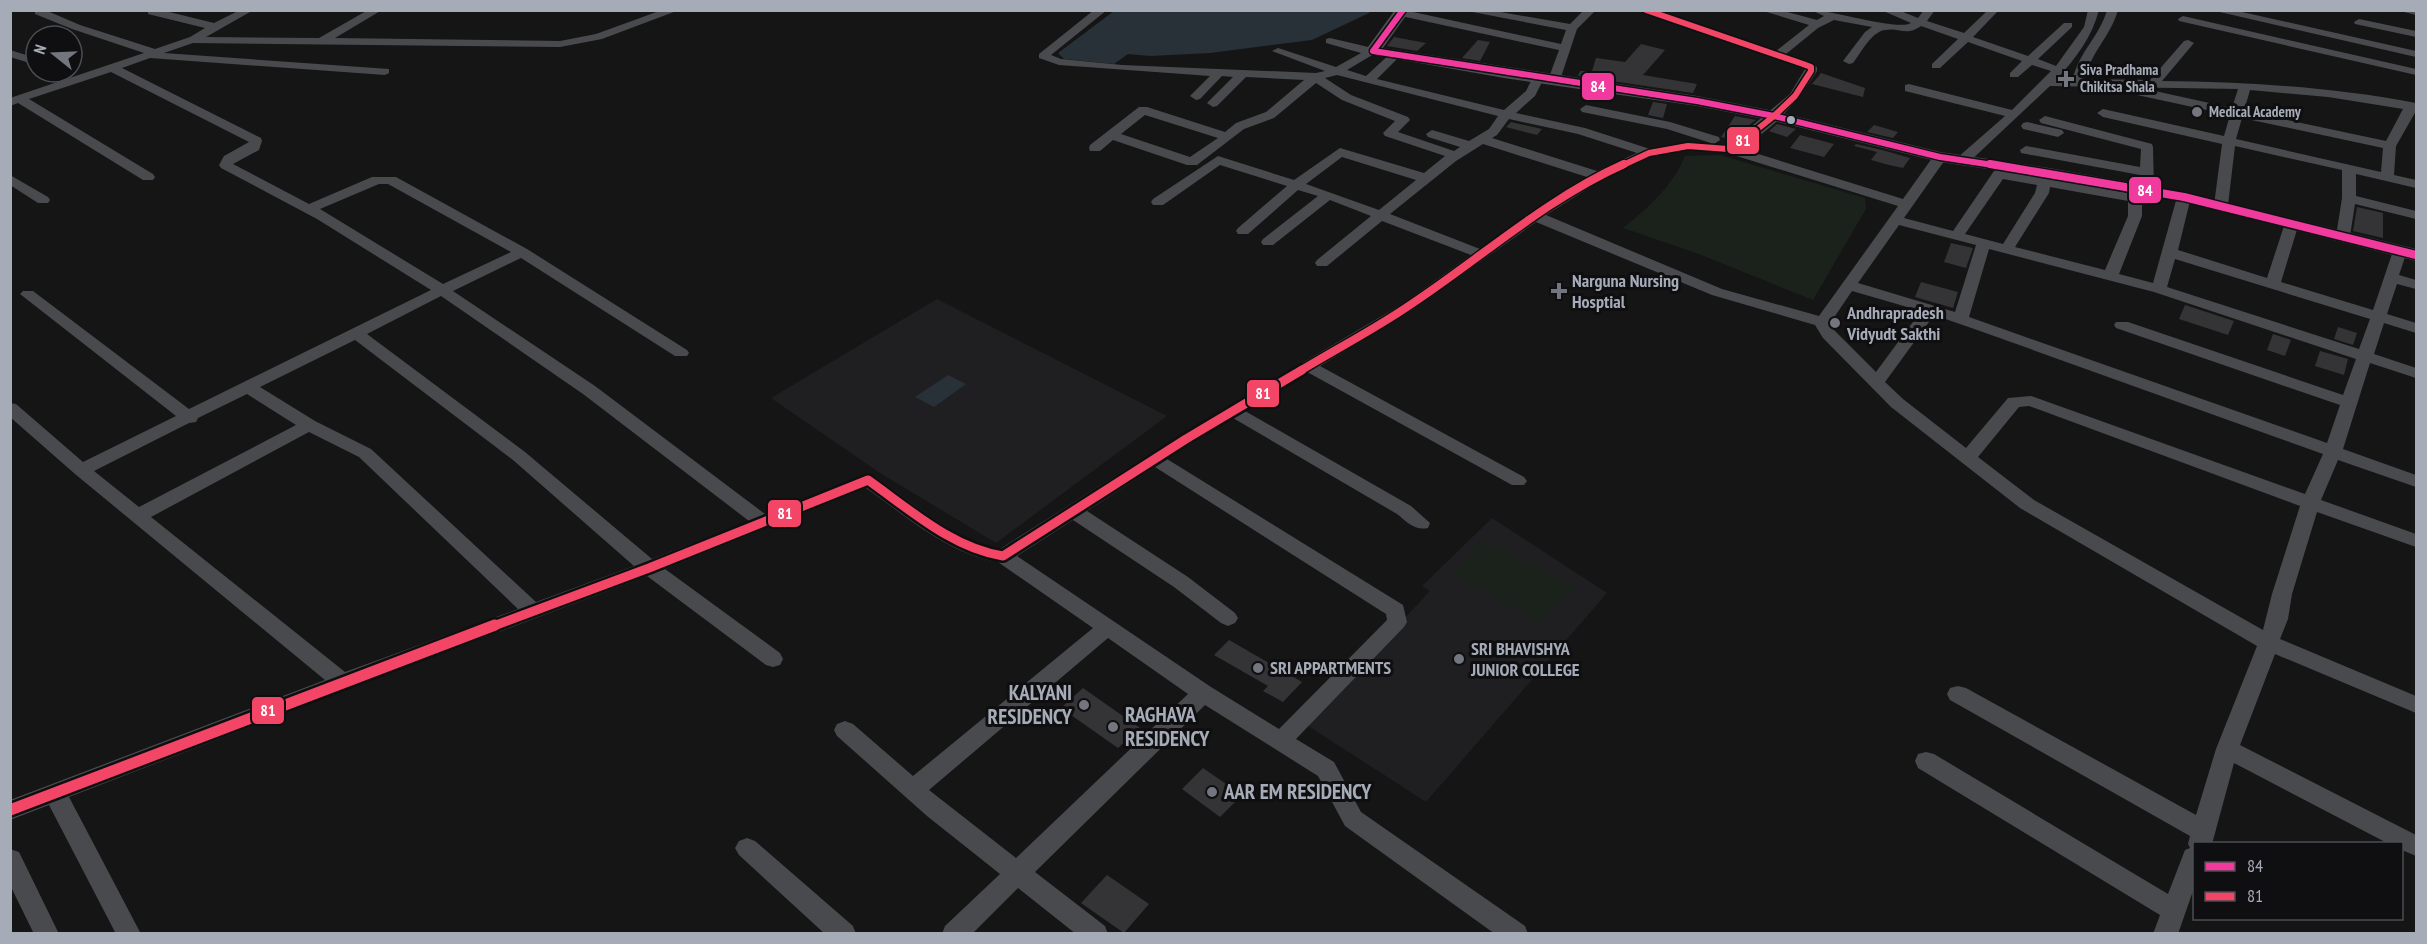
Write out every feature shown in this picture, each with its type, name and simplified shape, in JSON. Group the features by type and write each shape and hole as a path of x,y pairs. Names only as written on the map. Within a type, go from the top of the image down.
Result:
{"main road":[{"path":"1372,51 1402,12"},
{"path":"1372,51 1697,101 1774,116 1940,157 2005,170 2139,188 2184,197 2408,253"}],"street":[{"path":"321,41 378,10"},
{"path":"192,40 560,44 598,37 674,10"},
{"path":"1102,10 1043,56 1059,62 1101,66 1318,80 1352,100 1404,120 1389,133 1454,155"},
{"path":"1467,10 1572,28"},
{"path":"1322,263 1454,155 1493,132 1546,79 1565,48 1572,28 1591,10"},
{"path":"1678,20 1692,10"},
{"path":"1765,10 1819,24"},
{"path":"1816,10 1833,16 1906,30 1921,21 1929,10"},
{"path":"1886,10 2030,60 2056,78 2075,82 2245,86 2328,93 2414,107 2390,146 2387,177"},
{"path":"1962,160 2056,78 2083,38 2094,17 2094,10"},
{"path":"2075,82 2082,63 2114,10"},
{"path":"2216,10 2416,54"},
{"path":"2352,40 2364,10"},
{"path":"2408,10 2416,12"},
{"path":"152,11 215,27"},
{"path":"1936,66 1994,11"},
{"path":"39,12 149,54 385,71"},
{"path":"84,77 192,40 245,12"},
{"path":"1402,12 1565,48"},
{"path":"10,810 342,682 649,568 868,480 972,549 993,556 1003,556 1233,411 1409,306 1535,216 1598,176 1649,153 1688,146 1730,147 1740,143 1774,116 1794,96 1811,71 1811,67 1655,12"},
{"path":"1778,55 1833,16"},
{"path":"2184,19 2416,72"},
{"path":"2359,22 2416,33"},
{"path":"2014,75 2068,25"},
{"path":"1849,61 1869,34 1882,26"},
{"path":"1330,41 1372,51"},
{"path":"2154,83 2188,44"},
{"path":"1278,51 1334,71 1473,107 1581,131 1649,153"},
{"path":"1112,135 1192,162 1228,138 1226,137 1240,126 1270,115 1310,81 1331,76 1334,71 1372,51"},
{"path":"1369,80 1396,54"},
{"path":"111,68 256,141 254,147 229,159 226,165 309,209 442,290 589,390 762,521"},
{"path":"1196,96 1219,73"},
{"path":"1213,103 1243,74"},
{"path":"15,100 64,84"},
{"path":"2101,84 2390,146"},
{"path":"2221,205 2229,141 2245,86"},
{"path":"1909,88 2013,114"},
{"path":"15,100 148,177"},
{"path":"1586,109 1670,126 1906,204"},
{"path":"1095,148 1143,110 1226,137"},
{"path":"2103,113 2416,184"},
{"path":"2045,120 2148,148 2135,216 2111,275"},
{"path":"2027,126 2148,155"},
{"path":"1432,134 1476,142 1598,176"},
{"path":"2025,150 2139,188"},
{"path":"1243,231 1296,184 1340,152 1425,178"},
{"path":"1203,155 1328,195 1483,255"},
{"path":"1940,157 1823,322 1823,328 1829,335 1897,403 2027,504 2269,643 2416,705"},
{"path":"1158,202 1218,160"},
{"path":"2343,236 2349,198 2349,168"},
{"path":"1957,235 2005,170"},
{"path":"2007,248 2042,193 2046,177"},
{"path":"10,179 43,200"},
{"path":"309,209 377,180 388,179 522,252 681,353"},
{"path":"1268,242 1328,195"},
{"path":"2159,289 2171,253 2184,197"},
{"path":"2349,198 2416,215"},
{"path":"1535,216 1717,292 1823,322"},
{"path":"1896,220 2159,289 2416,373"},
{"path":"2272,285 2292,223"},
{"path":"1960,319 1984,243"},
{"path":"81,470 522,252"},
{"path":"2171,253 2416,328"},
{"path":"1958,694 2202,838 2227,749 2269,643 2311,501 2333,451 2390,277 2408,253"},
{"path":"2390,277 2416,285"},
{"path":"1850,286 1960,319 2416,481"},
{"path":"28,294 190,418"},
{"path":"1877,382 1930,309"},
{"path":"2122,325 2348,402"},
{"path":"357,334 519,456 649,568 773,659"},
{"path":"1308,366 1518,481"},
{"path":"249,388 309,425 365,453 532,611"},
{"path":"1967,458 2014,402 2031,401 2416,541"},
{"path":"10,408 81,470 342,682"},
{"path":"1233,411 1404,510 1421,523"},
{"path":"137,516 309,425"},
{"path":"1156,460 1396,610 1397,622 1281,741"},
{"path":"1075,512 1181,582 1228,618"},
{"path":"1003,556 1203,693 1326,769 1353,819 1516,933"},
{"path":"914,789 1106,628"},
{"path":"954,933 1203,693"},
{"path":"845,730 935,809 1096,933"},
{"path":"2227,749 2416,846"},
{"path":"1926,761 2173,910"},
{"path":"55,793 129,933"},
{"path":"747,849 844,933"},
{"path":"10,859 47,933"},
{"path":"2165,933 2193,860"}],"shaded area":[{"path":"1114,11 1370,11 1312,40 1210,53 1150,56 1128,54 1114,64 1064,59 1058,53"},
{"path":"1720,155 1865,198 1866,209 1813,300 1699,254 1623,228 1667,187 1685,156"},
{"path":"937,299 1167,416 996,543 880,473 771,398"},
{"path":"948,375 966,384 934,407 915,397"},
{"name":"SRI BHAVISHYA JUNIOR COLLEGE","path":"1492,518 1607,593 1426,802 1305,724 1430,591 1422,586"},
{"path":"1483,539 1575,587 1540,623 1451,574"}],"building":[{"path":"1394,37 1426,43 1417,51 1387,46"},
{"path":"1478,40 1490,42 1480,61 1462,58"},
{"path":"1641,44 1665,50 1643,75 1697,84 1693,93 1578,76 1580,71 1592,71 1596,58 1625,62"},
{"path":"1821,73 1865,88 1863,97 1812,84"},
{"path":"1653,102 1667,104 1663,118 1648,115"},
{"path":"1735,116 1756,120 1746,125 1731,139 1721,137"},
{"path":"1511,122 1542,129 1537,135 1506,127"},
{"path":"1777,124 1796,129 1787,137 1769,131"},
{"path":"1874,125 1898,132 1893,138 1867,132"},
{"path":"1800,135 1834,144 1824,157 1790,148"},
{"path":"1856,144 1910,158 1903,168 1889,165 1871,160 1877,152 1854,146"},
{"path":"2357,207 2383,213 2383,238 2353,231"},
{"path":"1951,243 1973,248 1966,268 1944,262"},
{"path":"1921,282 1958,292 1953,308 1915,297"},
{"path":"2185,305 2234,321 2228,335 2179,319"},
{"path":"2338,327 2357,333 2353,345 2334,339"},
{"path":"2273,334 2291,340 2285,356 2267,350"},
{"path":"2320,351 2348,359 2344,375 2315,366"},
{"name":"SRI APPARTMENTS","path":"1229,640 1302,682 1283,702 1263,691 1268,686 1214,655"},
{"path":"1083,688 1140,728 1118,748 1061,708"},
{"name":"AAR EM RESIDENCY","path":"1203,768 1242,795 1220,817 1182,789"},
{"path":"1107,875 1149,904 1124,933 1081,903"}],"transit line":[{"name":"84","path":"1403,10 1373,51 1697,101 1774,116 1940,157 2049,173 2184,197 2416,255"},
{"name":"81","path":"10,810 342,682 649,568 868,480 953,538 988,554 1003,556 1186,439 1409,306 1535,216 1598,176 1649,153 1688,146 1728,149 1740,143 1795,96 1811,71 1811,67 1803,64 1646,10"}],"place":[{"name":"Siva Pradhama Chikitsa Shala","path":"2066,79"},
{"name":"Medical Academy","path":"2197,112"},
{"name":"Narguna Nursing Hosptial","path":"1559,291"},
{"name":"Andhrapradesh Vidyudt Sakthi","path":"1835,323"},
{"name":"SRI BHAVISHYA JUNIOR COLLEGE","path":"1459,659"},
{"name":"SRI APPARTMENTS","path":"1258,668"},
{"name":"KALYANI RESIDENCY","path":"1084,705"},
{"name":"RAGHAVA RESIDENCY","path":"1113,727"},
{"name":"AAR EM RESIDENCY","path":"1212,792"}]}
